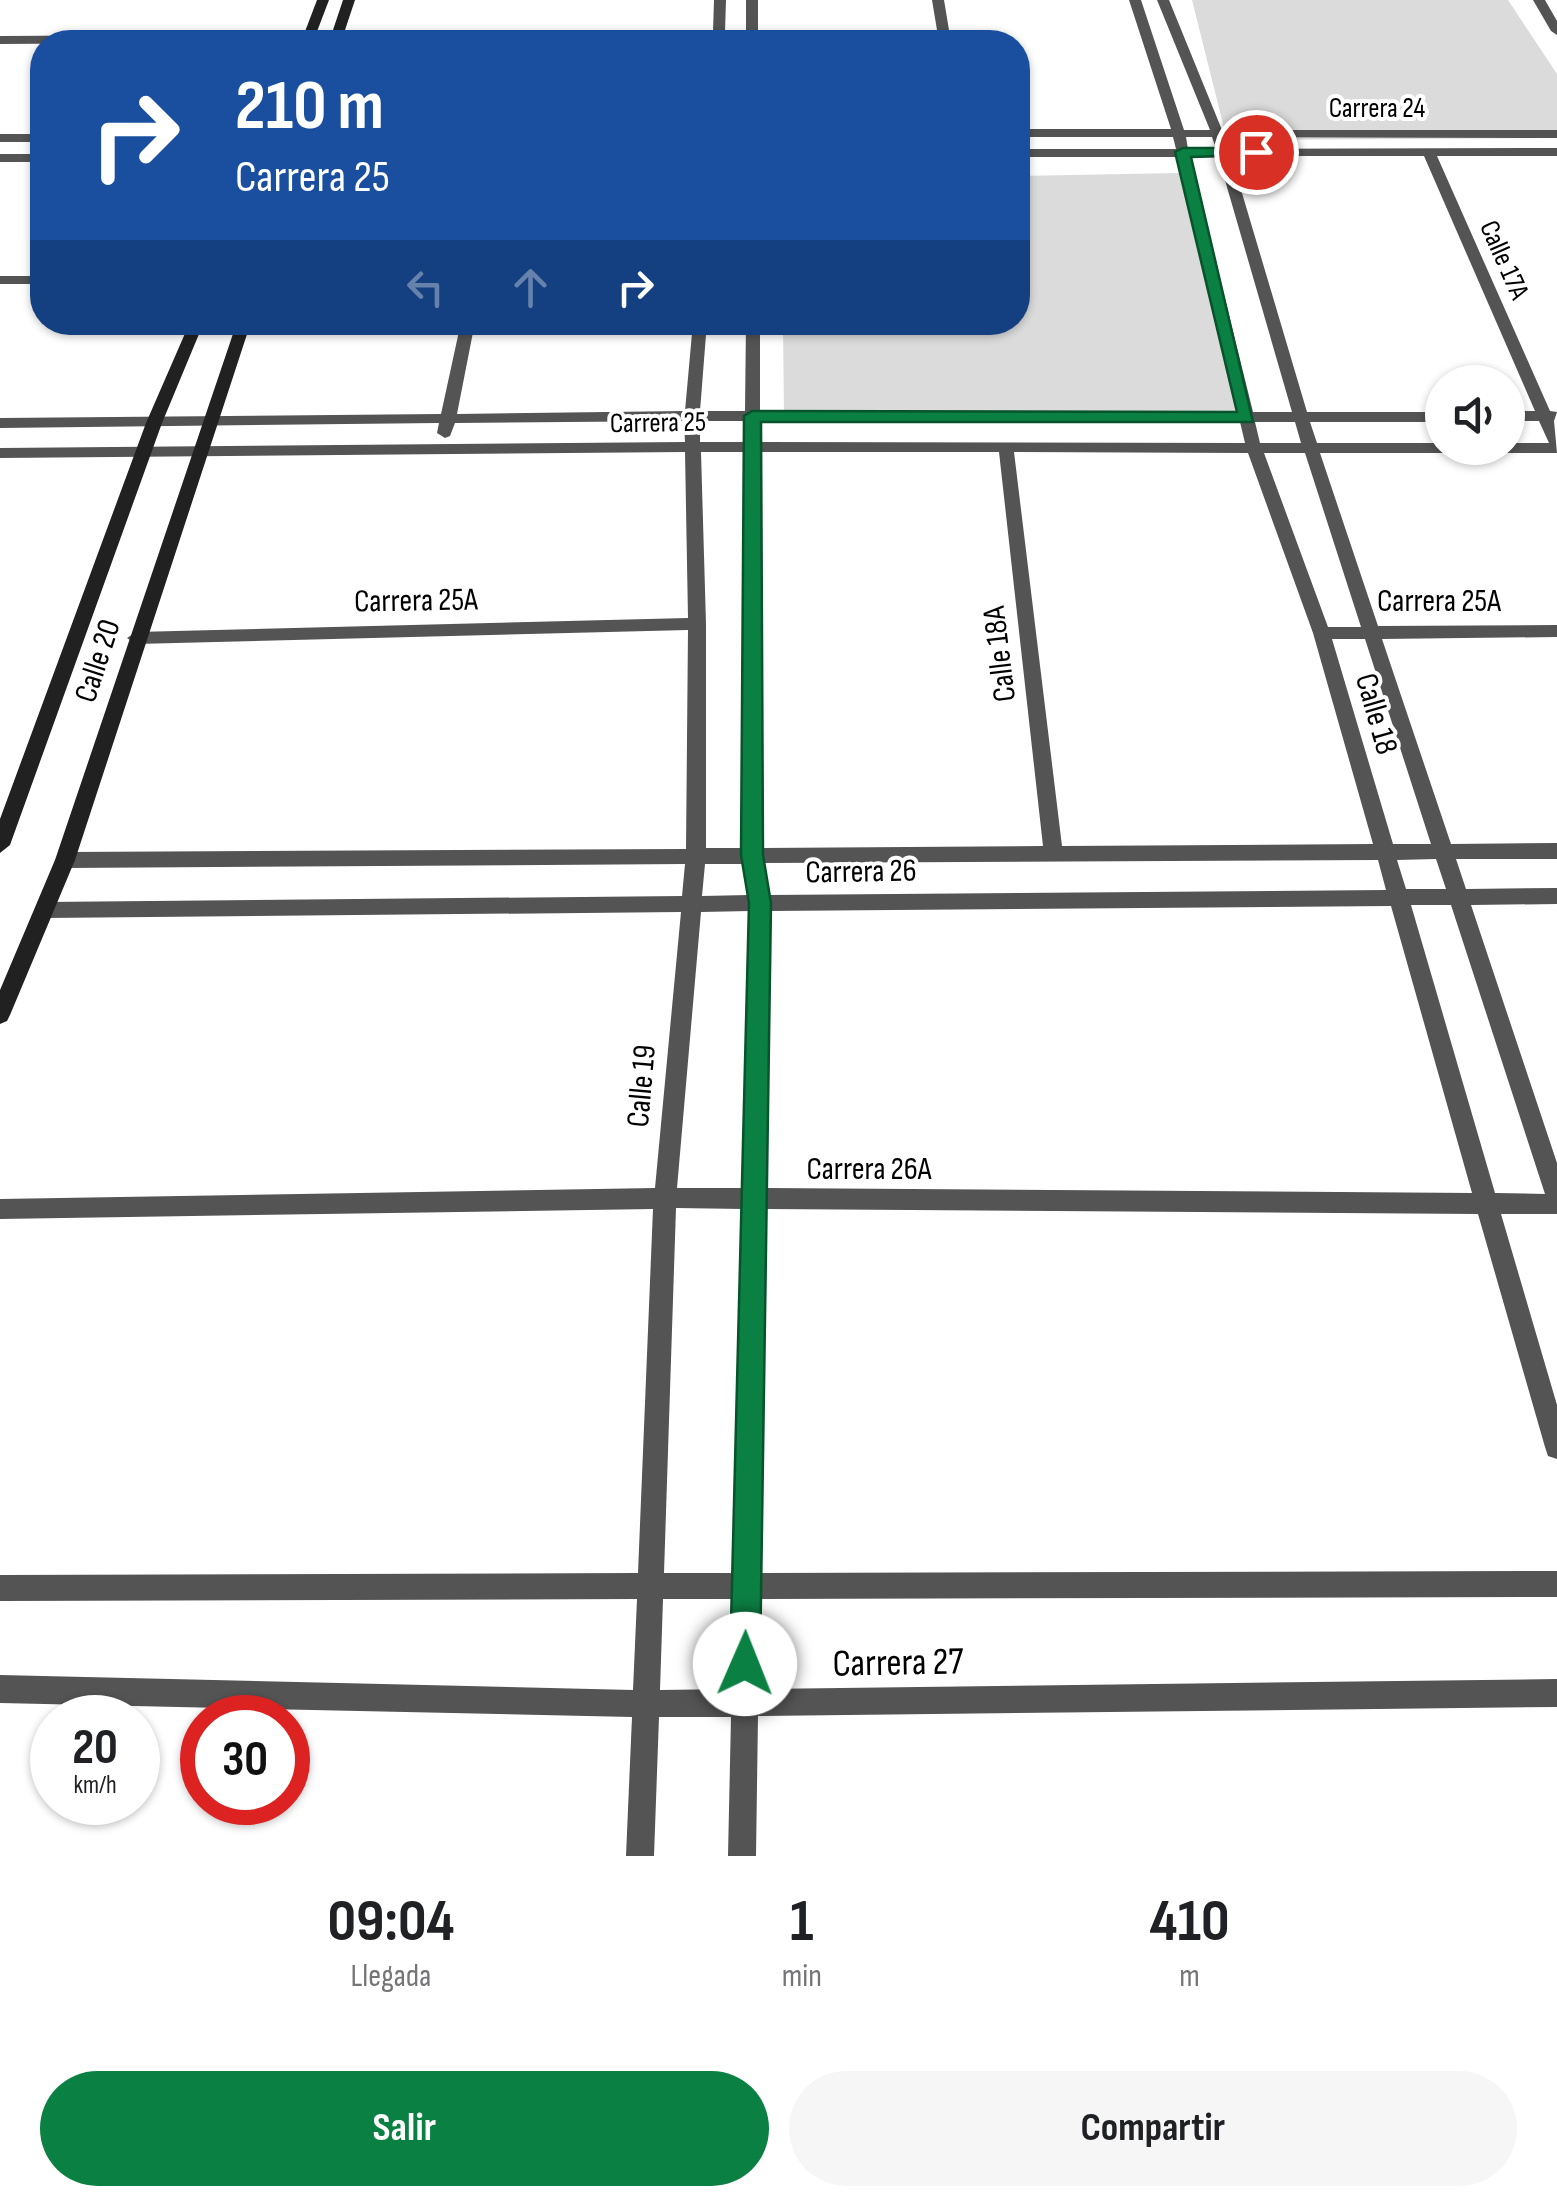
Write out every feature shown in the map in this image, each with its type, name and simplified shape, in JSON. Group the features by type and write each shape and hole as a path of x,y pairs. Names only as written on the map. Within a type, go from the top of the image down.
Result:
{"street":[{"path":"312,30 323,0"},
{"path":"339,30 349,0"},
{"path":"719,30 720,0"},
{"path":"752,0 752,30"},
{"path":"938,0 942,30"},
{"name":"Calle 18","path":"1135,0 1178,132 1254,448 1322,633 1557,1447"},
{"name":"Calle 18","path":"1164,0 1217,132 1310,448 1373,630 1557,1201"},
{"path":"1539,0 1557,31"},
{"path":"0,40 30,40"},
{"name":"Carrera 24","path":"1030,133 1557,134"},
{"path":"0,138 30,138"},
{"name":"Calle 17A","path":"1429,152 1551,416 1557,446"},
{"name":"Carrera 24","path":"1030,153 1557,152"},
{"path":"0,158 30,158"},
{"path":"0,280 30,280"},
{"name":"Calle 20","path":"0,845 154,422 191,335"},
{"name":"Calle 20","path":"0,1015 64,860 240,335"},
{"path":"441,452 465,335"},
{"name":"Calle 19","path":"640,1856 665,1198 696,855 697,624 692,416 699,335"},
{"path":"742,1856 760,903 752,855 753,335"},
{"name":"Carrera 25","path":"0,423 692,416 1425,417"},
{"path":"1525,416 1551,416"},
{"name":"Carrera 25","path":"0,453 1557,446"},
{"name":"Calle 18A","path":"1006,448 1053,854"},
{"name":"Carrera 25A","path":"136,638 697,624"},
{"name":"Carrera 25A","path":"1322,633 1557,631"},
{"name":"Carrera 26","path":"64,860 1557,851"},
{"name":"Carrera 26","path":"45,910 1557,896"},
{"name":"Carrera 26A","path":"0,1210 665,1198 1487,1205 1557,1201"},
{"path":"0,1588 1557,1584"},
{"name":"Carrera 27","path":"0,1688 646,1704 1557,1693"}],"shaded area":[{"path":"1192,0 1508,0 1557,74 1557,138 1227,140"},
{"path":"1180,173 1242,415 784,418 783,335 1030,335 1030,176"}],"route":[{"path":"745,1664 760,903 752,855 752,416 1247,418 1183,152 1256,152"}]}
